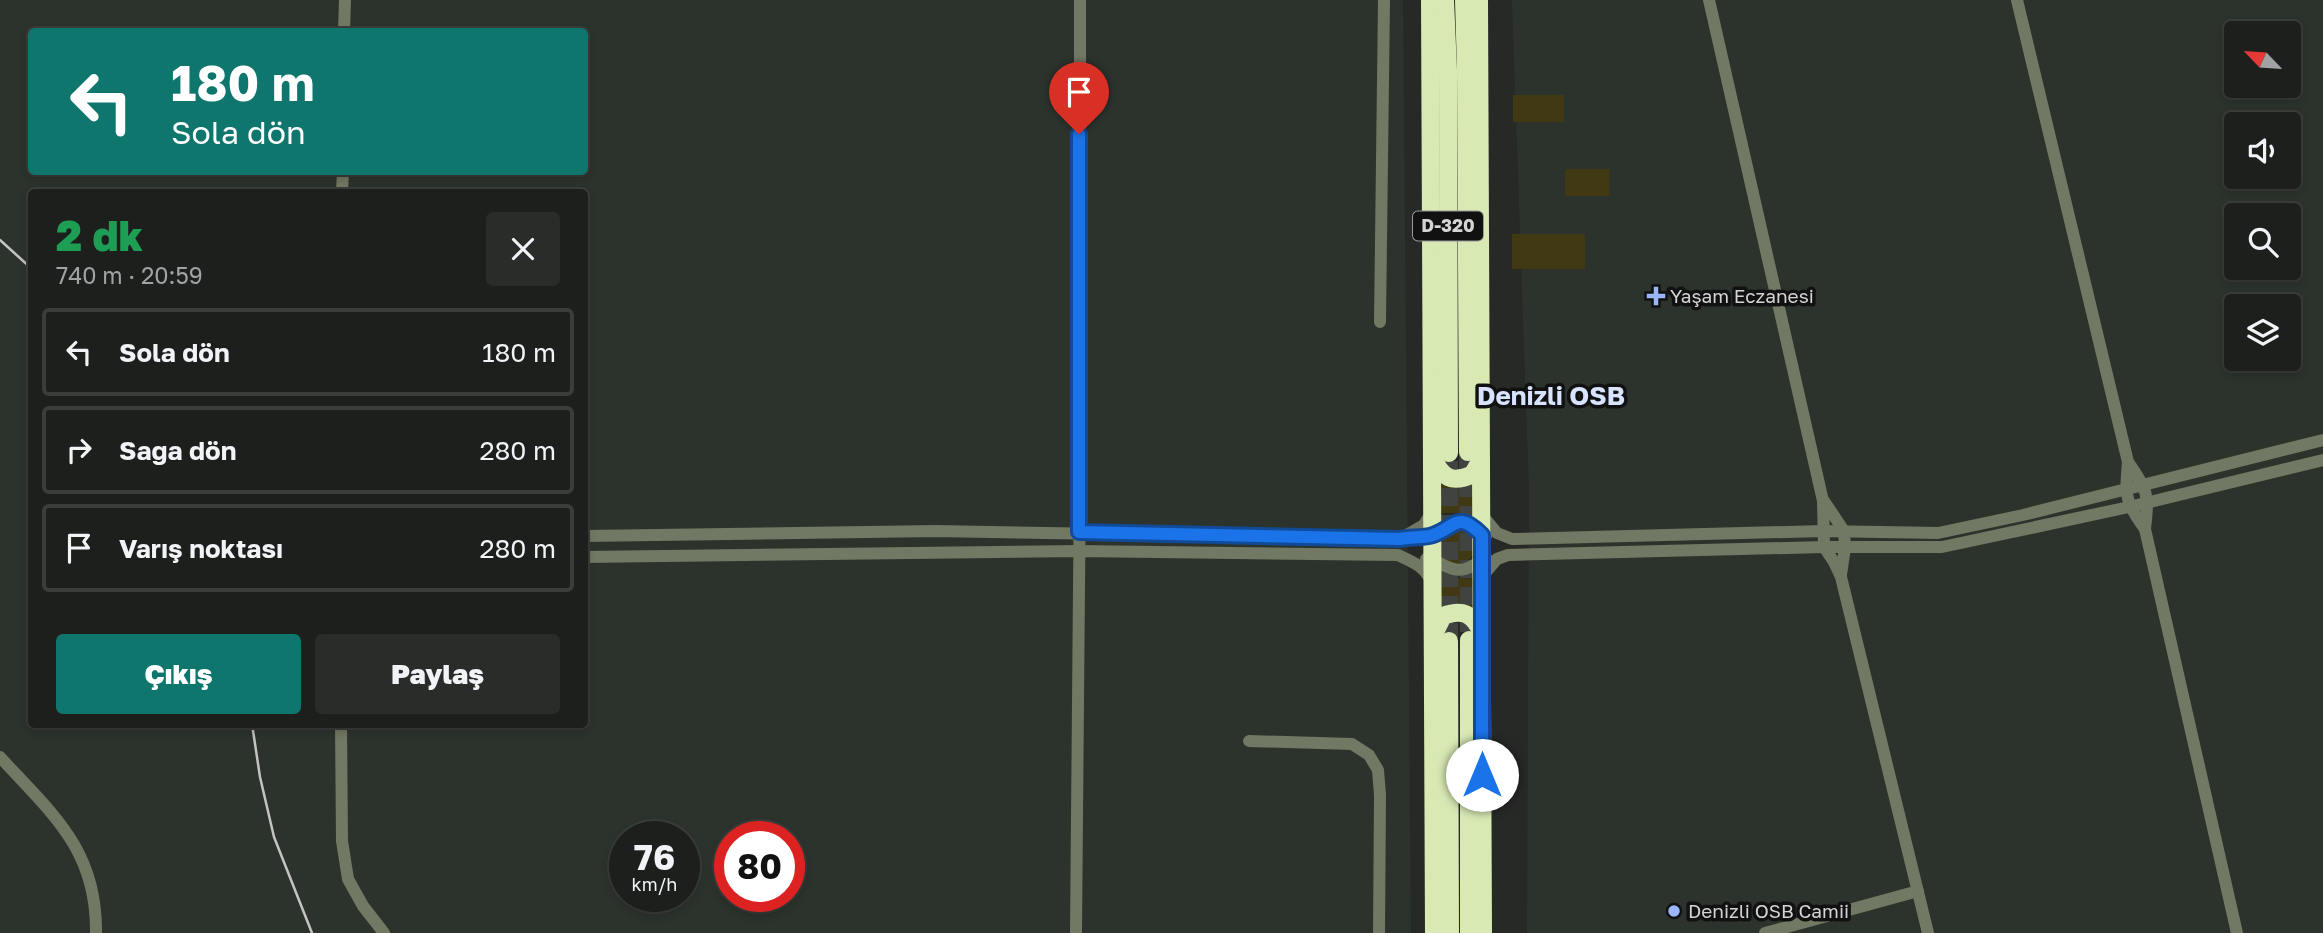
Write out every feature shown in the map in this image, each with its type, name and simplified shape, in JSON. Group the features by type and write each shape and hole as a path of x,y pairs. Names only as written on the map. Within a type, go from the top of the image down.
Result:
{"highway":[{"path":"1430,0 1441,455 1433,510 1433,586 1441,637 1450,933"},
{"name":"D-320","path":"1441,455 1448,69 1446,0"},
{"name":"D-320","path":"1464,0 1475,454"},
{"path":"1469,933 1475,636 1482,535 1475,454 1479,0"},
{"path":"1441,455 1438,471 1446,477 1457,479 1477,470 1475,454"},
{"path":"1434,933 1441,637 1443,616 1463,612 1472,616 1475,636 1483,933"}],"street":[{"path":"345,0 345,28"},
{"path":"1076,933 1080,0"},
{"path":"1380,322 1384,0"},
{"path":"1709,0 1823,501 1824,547 1841,578 1928,933"},
{"path":"2017,0 2128,462 2126,489 2129,507 2145,529"},
{"path":"588,536 936,531 1400,539 1433,535 1455,523 1474,527 1482,535 1512,539 1823,531 1938,533 2023,515 2323,440"},
{"path":"1481,569 1508,555 1824,547 1942,547 2148,503 2323,460"},
{"path":"2128,462 2144,484 2148,503 2145,529 2237,933"},
{"path":"1823,501 1844,531 1841,578"},
{"path":"1400,539 1424,525 1433,510"},
{"path":"1482,515 1497,533 1512,539"},
{"path":"588,557 1078,551 1398,555 1434,559 1454,569 1481,569 1508,555"},
{"path":"1398,555 1427,572 1433,586"},
{"path":"341,728 342,841 348,878 363,906 384,933"},
{"path":"1249,741 1353,744 1369,755 1378,771 1380,795 1379,933"},
{"path":"0,757 57,818 80,853 93,892 96,933"},
{"path":"1765,933 1918,891"}],"shaded area":[{"path":"0,0 1403,0 1411,933 0,933"},
{"path":"1512,0 2323,0 2323,933 1527,933 1529,490"},
{"path":"1513,95 1564,95 1564,122 1513,122"},
{"path":"1565,169 1610,169 1609,196 1565,196"},
{"path":"1512,234 1585,234 1585,269 1512,269"},
{"path":"1438,478 1476,478 1476,513 1439,513"},
{"path":"1457,528 1469,534 1475,546 1469,558 1457,564 1445,558 1439,546 1445,534"},
{"path":"1475,578 1476,611 1439,613 1439,579"}],"tunnel":[{"path":"1468,452 1469,640"},
{"path":"1449,453 1449,641"}],"railway":[{"path":"0,240 28,265"},
{"path":"253,728 260,777 274,837 312,933"}],"place":[{"name":"Yaşam Eczanesi","path":"1656,296"},
{"name":"Denizli OSB Camii","path":"1674,911"}],"district":[{"name":"Denizli OSB","path":"1551,396"}],"route":[{"path":"1079,134 1079,532 1400,539 1433,535 1455,523 1474,527 1482,535 1482,775"}]}
